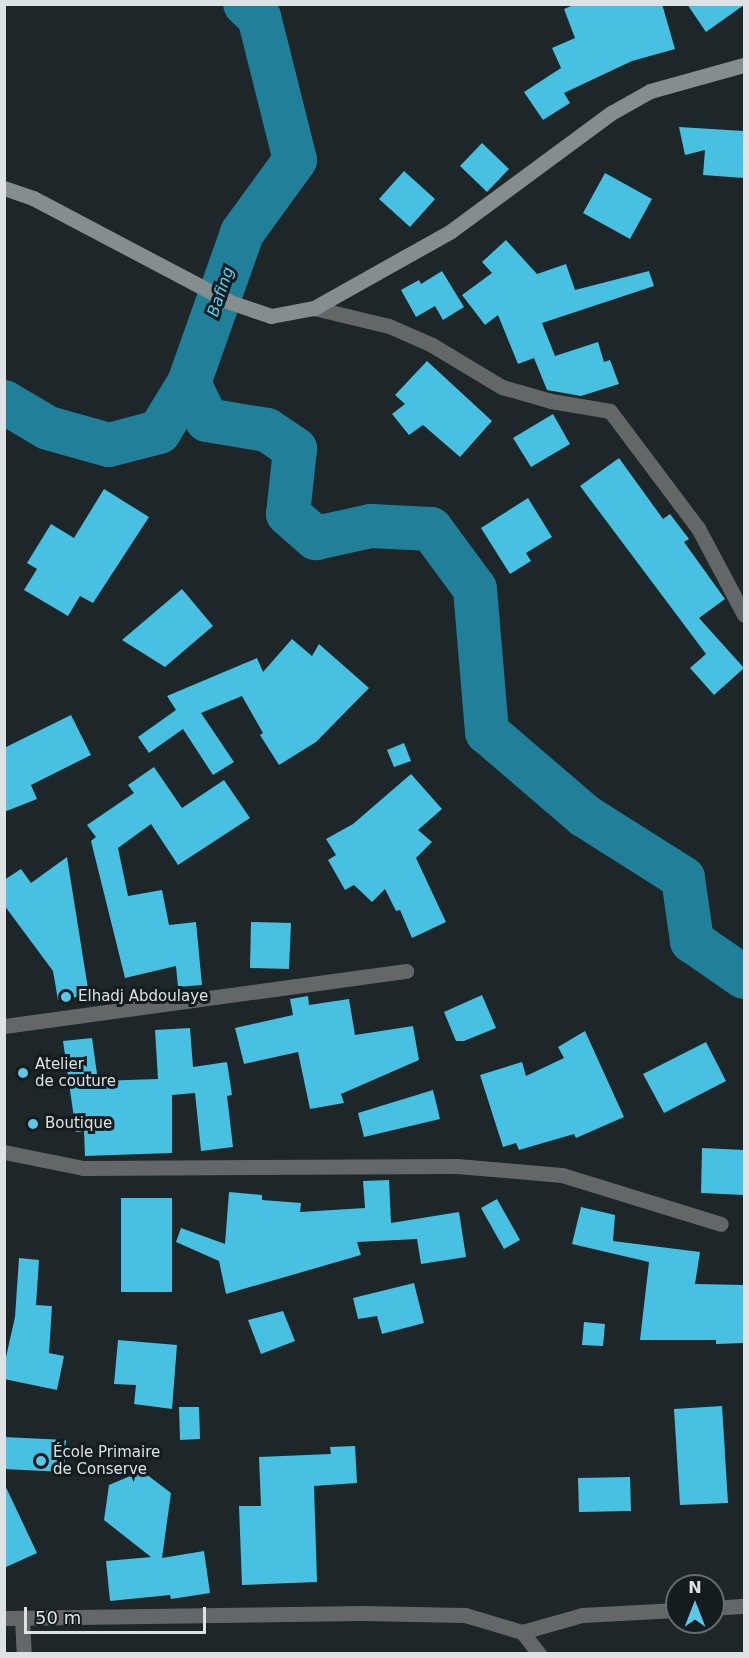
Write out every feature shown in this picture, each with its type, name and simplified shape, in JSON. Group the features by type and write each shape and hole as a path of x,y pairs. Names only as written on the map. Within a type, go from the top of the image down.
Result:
{"main road":[{"path":"4,188 33,198 230,302 271,316 314,308 451,231 611,113 650,92 744,65"}],"street":[{"path":"314,308 346,318 389,326 432,345 502,387 551,401 610,411 698,528 744,615"},
{"path":"4,1026 406,970"},
{"path":"4,1152 83,1168 457,1167 562,1174 721,1224"},
{"path":"725,1607 744,1606"},
{"path":"4,1618 363,1613 453,1615 465,1616 522,1632 582,1615 665,1611"},
{"path":"22,1619 24,1653"},
{"path":"522,1632 539,1653"}],"building":[{"path":"576,4 662,4 675,49 632,61 564,93 570,103 543,120 524,92 561,68 552,48 575,38 564,9"},
{"path":"687,4 744,4 744,5 706,32"},
{"path":"679,127 744,131 744,178 703,175 705,150 685,155"},
{"path":"482,143 509,169 487,192 460,166"},
{"path":"404,171 435,199 410,227 379,199"},
{"path":"605,173 652,199 630,239 583,213"},
{"path":"506,240 537,274 566,264 575,290 649,271 654,286 542,323 555,356 598,342 604,362 610,360 619,384 581,396 547,390 534,358 518,364 498,315 485,325 462,295 492,273 482,262"},
{"path":"442,271 464,307 443,320 435,306 416,317 401,290 419,280 421,284"},
{"path":"427,361 492,421 460,457 423,425 409,435 392,414 405,404 395,395"},
{"path":"553,414 570,444 531,467 513,438"},
{"path":"619,458 663,519 670,514 689,539 684,542 725,599 699,618 744,668 714,695 690,668 706,654 580,486"},
{"path":"104,489 149,517 93,603 80,596 68,616 24,590 37,569 27,563 51,524 74,538"},
{"path":"528,498 552,537 526,553 531,561 510,574 481,528"},
{"path":"182,589 213,626 165,667 122,640"},
{"path":"292,639 312,656 319,644 369,688 316,742 279,765 260,735 263,733 242,696 201,713 234,762 213,775 183,729 149,753 138,737 176,710 167,696 257,658 263,672"},
{"path":"71,715 91,755 31,785 37,799 4,812 4,748"},
{"path":"404,743 411,761 394,767 387,750"},
{"path":"154,767 182,808 224,780 250,818 178,865 151,824 118,848 128,896 162,890 169,925 196,922 202,985 178,987 176,966 125,978 91,841 96,837 87,825 134,793 128,785"},
{"path":"411,774 442,809 418,830 432,842 416,858 446,922 412,938 400,910 396,911 385,889 372,902 354,885 345,890 328,860 336,855 326,839 353,824"},
{"path":"67,857 89,995 58,1000 53,971 4,905 4,880 21,869 31,883"},
{"path":"251,922 291,923 289,969 250,968"},
{"path":"482,995 496,1028 464,1041 456,1041 444,1012"},
{"path":"308,996 309,1005 349,999 355,1035 413,1026 419,1060 341,1094 344,1103 310,1109 298,1052 244,1064 235,1028 293,1015 290,999"},
{"path":"190,1028 193,1067 227,1062 232,1095 227,1096 233,1147 201,1151 195,1093 172,1095 172,1153 85,1156 84,1131 76,1132 63,1041 92,1038 98,1081 158,1079 155,1030"},
{"path":"585,1031 624,1117 576,1138 574,1134 519,1150 516,1143 503,1147 480,1075 522,1062 526,1076 564,1058 558,1047"},
{"path":"706,1042 726,1081 664,1113 643,1074"},
{"path":"433,1090 440,1119 364,1137 358,1113"},
{"path":"702,1148 744,1150 744,1195 701,1193"},
{"path":"389,1180 391,1223 459,1212 466,1257 421,1264 417,1239 357,1242 361,1255 226,1294 219,1261 176,1242 181,1228 225,1244 229,1192 262,1195 262,1200 301,1203 300,1212 365,1208 363,1181"},
{"path":"121,1198 172,1198 172,1292 121,1292"},
{"path":"497,1199 520,1240 504,1249 481,1208"},
{"path":"581,1207 615,1215 613,1241 700,1252 695,1284 744,1285 744,1343 716,1344 716,1340 640,1340 649,1262 572,1244"},
{"path":"19,1258 39,1260 36,1305 52,1306 49,1353 64,1356 57,1390 4,1379 4,1366 15,1317"},
{"path":"414,1283 424,1323 382,1334 377,1316 358,1319 353,1298"},
{"path":"283,1311 295,1341 261,1354 248,1320"},
{"path":"584,1322 605,1324 603,1346 582,1345"},
{"path":"118,1340 177,1345 172,1409 134,1404 136,1385 114,1384"},
{"path":"722,1406 728,1503 680,1505 674,1409"},
{"path":"179,1407 199,1407 200,1439 180,1440"},
{"path":"4,1437 66,1440 64,1472 4,1469"},
{"path":"355,1446 357,1483 314,1486 317,1582 242,1585 239,1506 261,1506 259,1457 331,1454 330,1447"},
{"path":"142,1471 171,1493 162,1558 204,1551 210,1593 171,1599 170,1595 110,1601 106,1561 151,1557 104,1520 109,1485"},
{"path":"630,1477 631,1511 579,1512 578,1478"},
{"path":"4,1483 37,1553 4,1568"}],"waterway":[{"name":"Bafing","path":"4,402 48,428 109,445 159,432 189,383 242,233 295,160 259,17 245,4"},
{"path":"189,383 207,420 267,430 295,449 288,514 316,538 371,526 431,529 475,589 487,732 585,816 683,878 692,941 744,977"}],"place":[{"name":"Elhadj Abdoulaye","path":"66,997"},
{"name":"Atelier de couture","path":"23,1073"},
{"name":"Boutique","path":"33,1124"},
{"name":"École Primaire de Conserve","path":"41,1461"}]}
